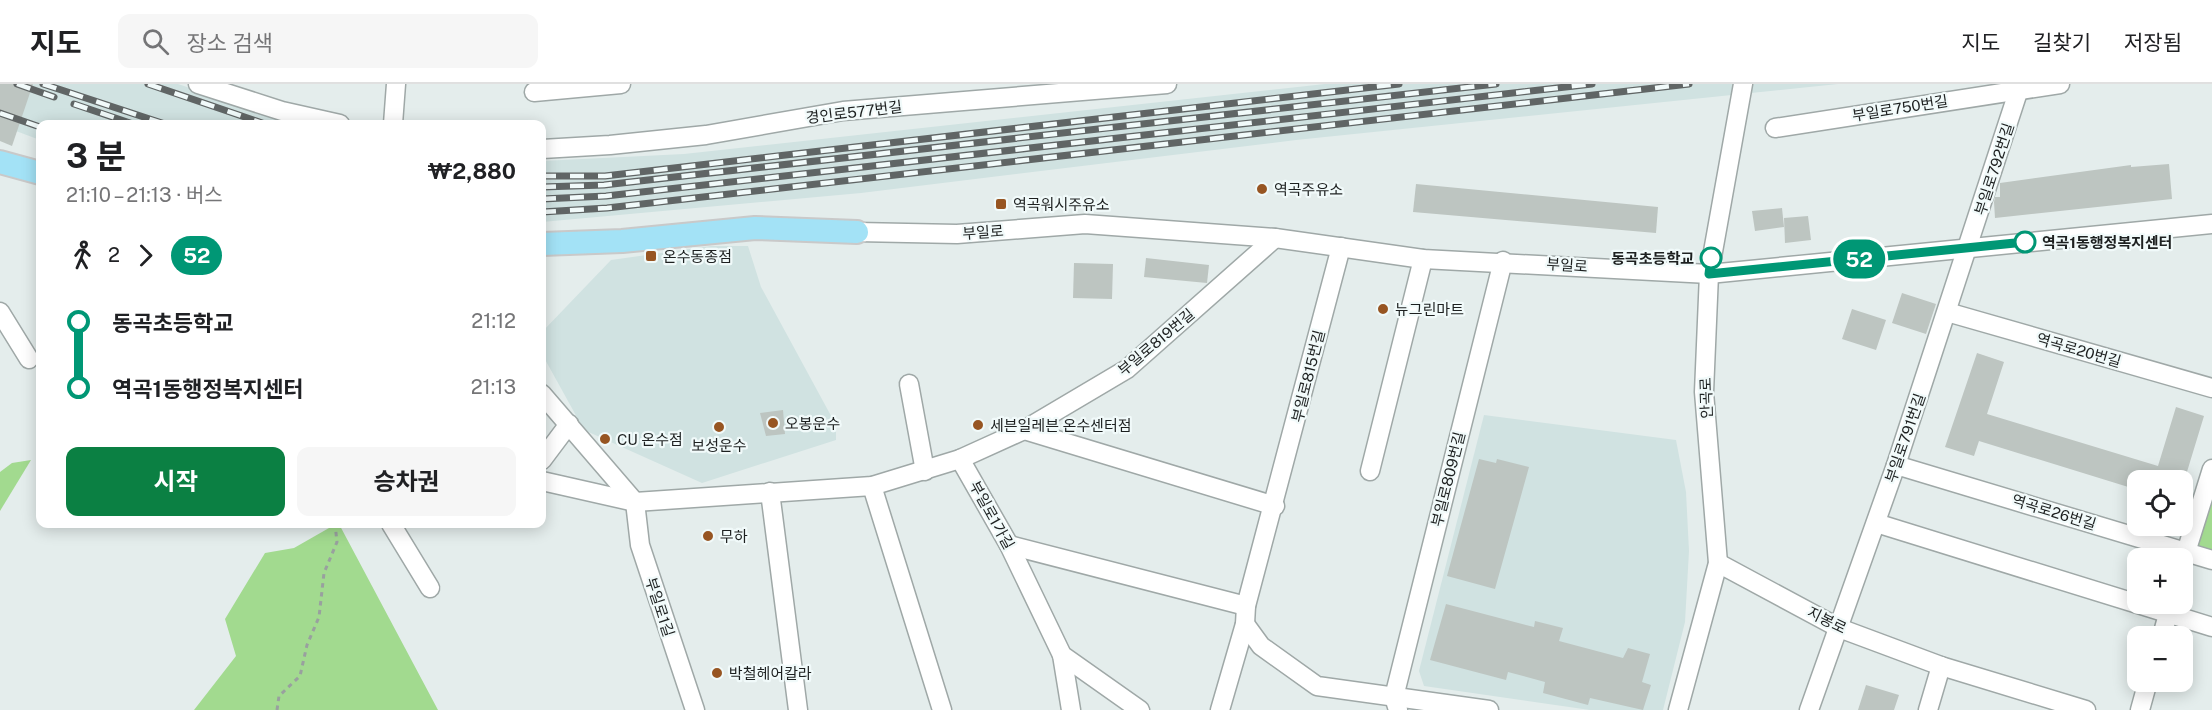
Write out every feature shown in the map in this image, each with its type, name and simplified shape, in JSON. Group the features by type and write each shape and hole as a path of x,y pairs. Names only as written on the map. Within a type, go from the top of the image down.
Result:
{"main road":[{"path":"0,162 36,172"},
{"name":"부일로","path":"546,244 622,241 755,228 857,232"}],"street":[{"path":"198,84 282,111 322,120"},
{"path":"393,120 396,84"},
{"path":"534,92 621,84"},
{"name":"경인로577번길","path":"546,149 706,135 843,111 1167,84"},
{"name":"안곡로","path":"1678,710 1718,563 1704,392 1709,274 1733,127 1743,84"},
{"name":"부일로750번길","path":"1776,128 2060,84"},
{"name":"부일로792번길","path":"1968,248 2019,89"},
{"name":"부일로","path":"857,232 957,234 1085,224 1275,238 1423,259 1503,261 1709,274 2212,224"},
{"name":"부일로819번길","path":"960,459 1024,430 1127,369 1275,238"},
{"name":"부일로815번길","path":"1221,710 1341,247"},
{"name":"부일로791번길","path":"1809,710 1896,465 1968,248"},
{"path":"1370,471 1423,259"},
{"name":"부일로809번길","path":"1396,704 1503,261"},
{"path":"0,312 29,359"},
{"name":"역곡로20번길","path":"1947,312 2212,388"},
{"path":"909,384 925,471"},
{"path":"546,399 635,502"},
{"path":"546,454 568,424"},
{"path":"1024,430 1275,506"},
{"path":"546,482 635,502 872,486 960,459"},
{"name":"부일로1가길","path":"960,459 1009,545 1062,655 1071,710"},
{"name":"역곡로26번길","path":"1896,465 2153,548"},
{"path":"2187,548 2212,469"},
{"path":"872,486 942,710"},
{"path":"770,492 798,710"},
{"name":"부일로1길","path":"635,502 640,545 646,567 695,710"},
{"path":"1876,523 2127,596"},
{"path":"393,528 430,588"},
{"path":"1009,545 1246,615 1261,645 1317,686 1396,704 1488,710"},
{"name":"역곡로26번길","path":"2193,559 2212,560"},
{"name":"지봉로","path":"1718,563 1839,628 2033,703 2086,710"},
{"path":"2182,614 2212,627"},
{"name":"부일로1가길","path":"1062,655 1140,710"},
{"path":"1928,710 1941,666"},
{"path":"2140,710 2145,692"}],"path":[{"path":"277,710 279,696 300,676 308,645 319,617 324,573 337,542 336,528"}],"shaded area":[{"path":"0,84 178,84 285,120 36,120 36,138 0,125"},
{"path":"1325,84 1838,84 1296,140 861,193 546,222 546,161 684,154"},
{"path":"711,246 748,246 761,287 836,425 836,440 702,483 584,430 546,361 546,328 611,260"},
{"path":"1484,415 1676,440 1686,492 1689,551 1685,622 1663,710 1590,710 1424,686 1419,671"}],"green space":[{"path":"31,460 0,511 0,472 12,463"},
{"path":"2212,469 2212,560 2193,554 2193,548 2187,548 2193,536"},
{"path":"329,528 341,528 438,710 194,710 236,656 225,619 265,553 294,548"}],"building":[{"path":"0,84 33,84 12,146 0,141"},
{"path":"2169,164 2172,199 1995,218 1994,202 1995,197 2000,197 2000,183 2131,165 2131,167"},
{"path":"1416,184 1658,207 1656,233 1413,212"},
{"path":"1782,208 1784,227 1755,231 1752,211"},
{"path":"1808,216 1811,240 1785,243 1784,218"},
{"path":"1146,258 1209,265 1207,283 1144,277"},
{"path":"1074,263 1113,264 1112,299 1073,298"},
{"path":"1902,293 1936,304 1926,334 1892,323"},
{"path":"1852,309 1886,320 1876,350 1842,339"},
{"path":"1977,353 2004,362 1987,414 2158,466 2176,407 2204,416 2188,470 2127,470 2127,487 1979,441 1974,456 1945,447"},
{"name":"오봉운수","path":"783,410 785,434 766,436 760,413"},
{"path":"1479,459 1496,463 1497,459 1529,467 1495,589 1447,576"},
{"path":"1446,604 1534,627 1535,621 1563,628 1559,641 1623,658 1628,648 1650,654 1642,682 1651,685 1643,710 1590,698 1588,705 1543,693 1545,682 1508,672 1506,680 1430,660"},
{"path":"1866,685 1899,695 1894,710 1858,710"}],"railway":[{"path":"17,84 54,97"},
{"path":"43,84 153,120"},
{"path":"148,84 253,120"},
{"path":"546,176 605,176 1399,84"},
{"path":"546,187 604,185 1496,84"},
{"path":"546,199 606,196 1592,84"},
{"path":"546,212 607,208 1689,84"},
{"path":"74,104 121,120"},
{"path":"0,113 36,126"}],"bus line":[{"name":"52","path":"1711,258 1709,274 2025,242"}],"place":[{"name":"역곡주유소","path":"1262,189"},
{"name":"역곡워시주유소","path":"1001,204"},
{"name":"역곡1동행정복지센터","path":"2025,242"},
{"name":"온수동종점","path":"651,256"},
{"name":"동곡초등학교","path":"1711,258"},
{"name":"뉴그린마트","path":"1383,309"},
{"name":"오봉운수","path":"773,423"},
{"name":"세븐일레븐 온수센터점","path":"978,425"},
{"name":"보성운수","path":"719,427"},
{"name":"CU 온수점","path":"605,439"},
{"name":"무하","path":"708,536"},
{"name":"박철헤어칼라","path":"717,673"}]}
